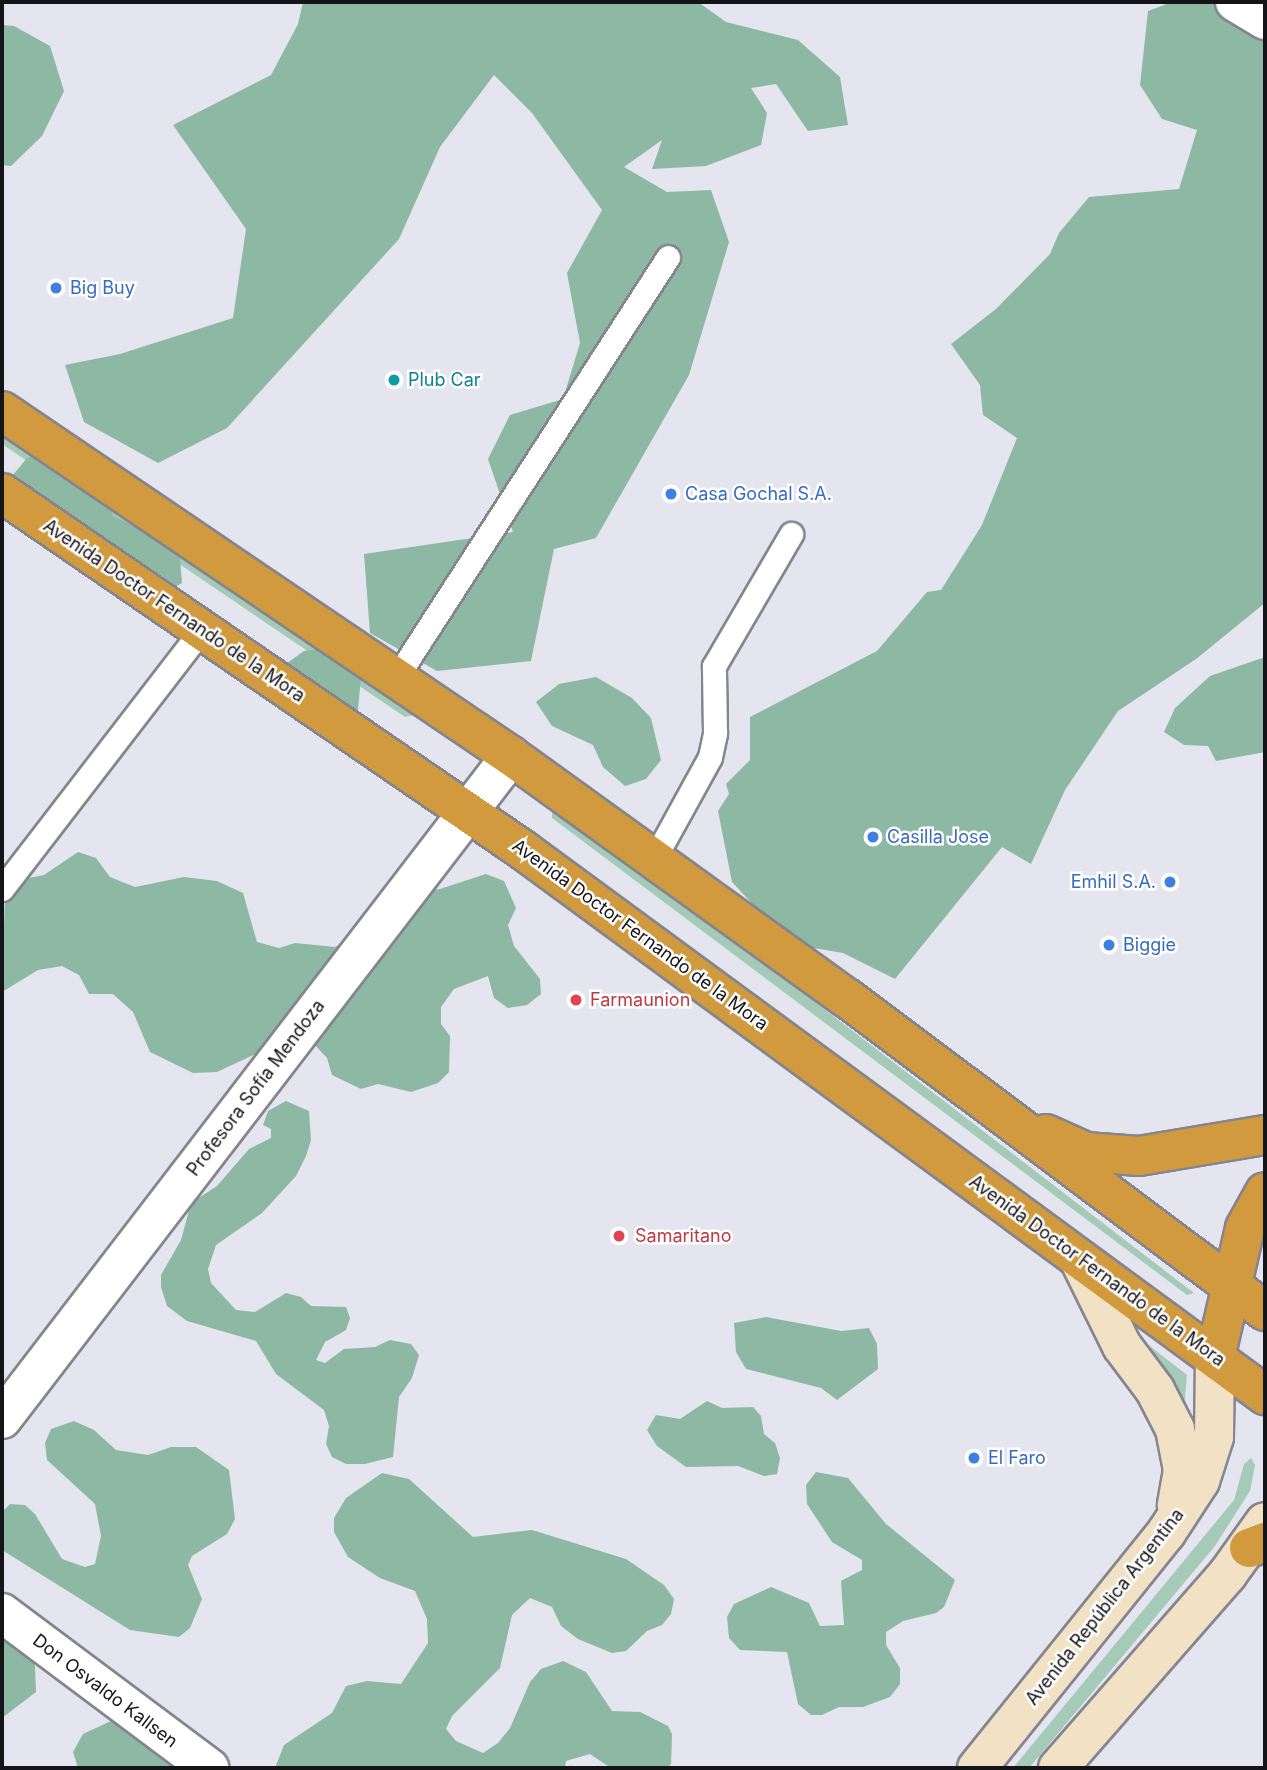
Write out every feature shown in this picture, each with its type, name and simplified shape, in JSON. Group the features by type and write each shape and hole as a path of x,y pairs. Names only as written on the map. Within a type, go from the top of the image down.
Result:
{"highway":[{"path":"2,411 511,756 654,859 1228,1287 1265,1311"},
{"name":"Avenida Doctor Fernando de la Mora","path":"2,493 467,813 791,1044 1265,1395"},
{"path":"997,1114 1086,1152 1139,1156 1265,1135"},
{"name":"Avenida República Argentina","path":"1215,1358 1228,1287 1245,1228 1265,1192"}],"main road":[{"path":"1079,1259 1122,1346 1154,1390 1175,1429 1183,1470 1175,1521"},
{"name":"Avenida República Argentina","path":"977,1768 1175,1521 1200,1480 1214,1437 1215,1358"},
{"path":"1058,1768 1260,1537"}],"street":[{"path":"1235,2 1265,20"},
{"name":"Profesora Sofía Mendoza","path":"2,1419 511,756"},
{"name":"Don Osvaldo Kallsen","path":"2,1613 209,1768"}],"lane":[{"path":"396,678 668,257"},
{"path":"654,859 710,757 715,733 714,666 791,534"},
{"path":"2,889 202,629"}],"green space":[{"path":"303,2 698,2 726,22 798,40 840,77 848,125 808,131 776,84 751,88 767,113 761,145 706,166 652,169 662,140 624,167 667,192 711,190 729,242 689,375 596,538 554,549 531,661 437,671 370,633 364,554 513,532 488,459 510,415 563,399 580,343 567,273 602,210 532,113 494,75 440,147 399,239 227,428 158,463 84,422 65,365 120,354 233,318 246,229 173,125 271,75 298,24"},
{"path":"1172,2 1227,2 1265,34 1265,603 1196,659 1118,711 1065,790 1031,864 1002,847 895,979 843,953 790,944 732,882 718,811 729,794 726,784 750,760 750,717 877,651 927,592 941,590 982,525 1017,438 983,415 980,385 951,344 996,309 1050,254 1059,233 1089,197 1179,189 1197,130 1162,119 1140,85 1148,11"},
{"path":"2,25 14,26 50,46 64,91 42,136 11,166 2,165"},
{"path":"2,428 412,708 414,715 405,717 2,444"},
{"path":"59,451 103,475 113,516 179,547 182,583 152,600 97,549 78,519 59,517 7,482 27,458"},
{"path":"364,642 358,710 344,723 283,666 304,651"},
{"path":"1265,657 1265,752 1216,761 1208,746 1184,745 1164,732 1175,708 1210,676"},
{"path":"596,677 632,698 651,718 661,760 646,779 625,786 603,767 593,745 552,726 536,702 559,684"},
{"path":"552,806 561,807 1194,1293 1187,1295 552,818"},
{"path":"78,852 96,858 110,877 135,887 184,877 217,881 243,893 257,942 279,948 295,943 335,947 347,940 367,909 390,894 440,889 486,874 504,881 516,908 508,925 514,946 540,979 541,994 527,1005 508,1008 494,998 488,976 454,989 441,1007 441,1024 450,1036 449,1072 438,1083 411,1092 378,1084 361,1089 332,1075 327,1058 314,1044 260,1052 217,1072 193,1073 150,1052 133,1012 113,994 89,994 79,975 62,966 38,970 2,992 5,894 23,879 44,875"},
{"path":"286,1101 309,1111 311,1140 306,1156 296,1176 262,1213 216,1245 208,1269 211,1283 236,1310 255,1312 286,1293 301,1297 311,1306 346,1307 350,1318 346,1330 325,1342 316,1360 325,1363 344,1349 375,1347 390,1340 411,1344 419,1355 412,1378 399,1397 393,1457 365,1464 346,1464 332,1457 326,1444 329,1426 324,1410 276,1374 256,1341 187,1321 167,1306 161,1287 161,1275 181,1240 191,1203 217,1186 249,1149 271,1138 271,1129 263,1125 268,1111"},
{"path":"766,1317 841,1331 869,1328 877,1344 878,1369 837,1400 821,1388 746,1369 736,1352 734,1323"},
{"path":"1142,1340 1187,1375 1184,1409 1143,1342"},
{"path":"707,1401 722,1408 753,1407 761,1416 764,1434 775,1443 780,1458 777,1474 764,1476 738,1466 686,1467 657,1446 647,1430 656,1415 680,1419"},
{"path":"74,1421 94,1430 116,1450 148,1455 171,1447 196,1447 229,1470 235,1519 227,1534 192,1556 188,1565 202,1599 190,1628 179,1637 130,1630 2,1550 2,1512 10,1504 25,1505 35,1514 62,1559 85,1567 95,1564 101,1536 95,1504 47,1460 45,1443 51,1429"},
{"path":"1251,1458 1255,1465 1250,1491 1215,1546 1029,1768 1013,1768 1234,1500 1244,1464"},
{"path":"816,1472 848,1478 886,1524 955,1580 944,1607 936,1613 903,1621 886,1632 886,1645 900,1668 900,1684 890,1697 863,1707 839,1707 822,1715 811,1715 798,1704 787,1652 740,1650 729,1638 727,1617 734,1604 771,1587 809,1603 820,1626 844,1625 841,1581 862,1570 862,1560 832,1542 807,1504 806,1485"},
{"path":"382,1473 409,1479 473,1537 532,1530 626,1559 664,1585 674,1599 671,1614 662,1625 647,1631 626,1651 612,1653 578,1639 561,1626 552,1607 530,1598 512,1615 500,1668 452,1716 446,1729 456,1741 483,1753 498,1743 510,1728 530,1682 541,1669 563,1661 586,1672 612,1711 640,1712 668,1726 672,1734 671,1764 667,1768 611,1768 590,1754 566,1761 565,1768 275,1768 284,1745 332,1713 346,1686 367,1681 401,1684 428,1643 427,1619 415,1591 380,1578 348,1557 334,1532 334,1518 346,1498"},
{"path":"2,1603 34,1644 36,1692 2,1718"},
{"path":"113,1720 171,1728 231,1768 78,1768 73,1752 83,1734"}],"place":[{"name":"Big Buy","path":"56,288"},
{"name":"Plub Car","path":"394,380"},
{"name":"Casa Gochal S.A.","path":"671,494"},
{"name":"Casilla Jose","path":"873,837"},
{"name":"Emhil S.A.","path":"1170,882"},
{"name":"Biggie","path":"1109,945"},
{"name":"Farmaunion","path":"576,1000"},
{"name":"Samaritano","path":"619,1236"},
{"name":"El Faro","path":"974,1458"}]}
